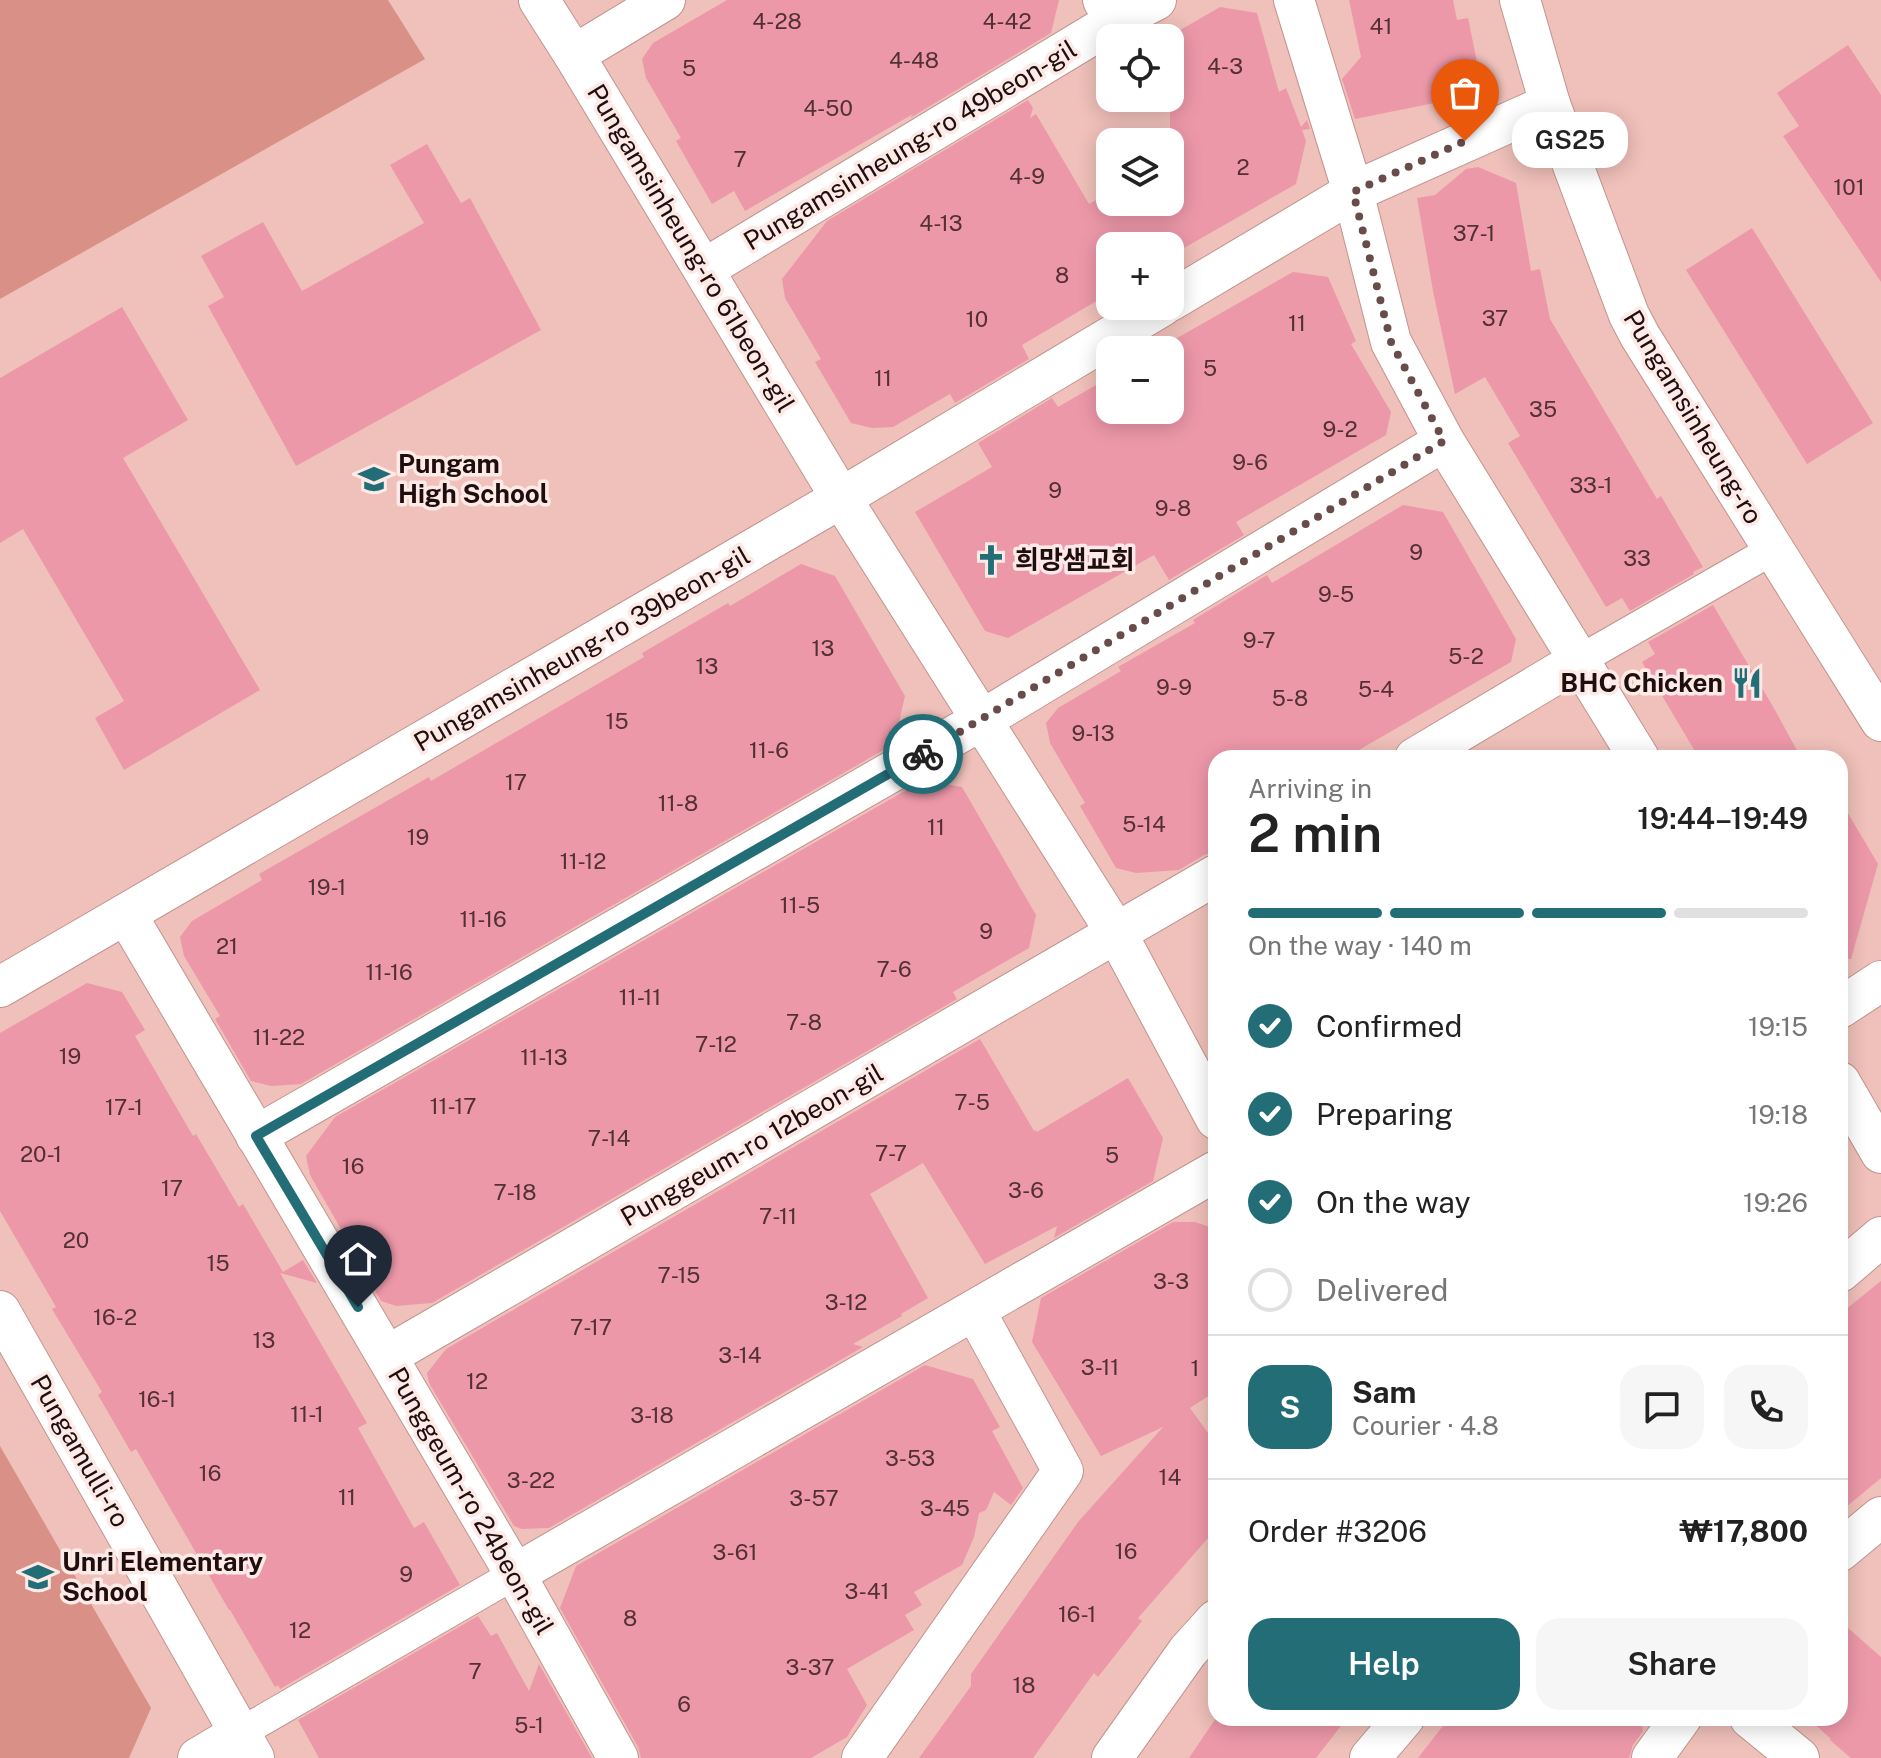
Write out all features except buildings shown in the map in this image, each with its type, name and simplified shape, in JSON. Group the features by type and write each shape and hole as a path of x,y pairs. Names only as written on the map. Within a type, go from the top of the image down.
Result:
{"street":[{"name":"Pungamsinheung-ro 61beon-gil","path":"539,0 841,498"},
{"path":"574,55 665,0"},
{"name":"Pungamsinheung-ro 49beon-gil","path":"704,269 1109,11 1156,0"},
{"path":"1294,0 1353,192 1391,342 1444,441 1634,750"},
{"name":"Pungamsinheung-ro","path":"1520,0 1550,104 1629,315 1772,550 1881,721"},
{"path":"1184,293 1353,192 1550,104"},
{"name":"Pungamsinheung-ro 39beon-gil","path":"0,987 841,498 1139,320"},
{"path":"256,1136 980,721 1444,441"},
{"path":"841,498 1117,934 1208,1104"},
{"path":"1431,750 1772,550"},
{"name":"Punggeum-ro 12beon-gil","path":"387,1356 1208,880"},
{"name":"Punggeum-ro 24beon-gil","path":"126,914 515,1574 618,1758"},
{"path":"1848,1003 1881,981"},
{"path":"1848,1096 1881,1153"},
{"path":"198,1758 247,1746 515,1574 1208,1176"},
{"path":"1848,1265 1881,1237"},
{"name":"Pungamulli-ro","path":"0,1311 247,1746"},
{"path":"862,1758 1063,1471 975,1311"},
{"path":"1848,1544 1881,1517"},
{"path":"1112,1758 1188,1651 1208,1629"},
{"path":"1370,1758 1397,1726"},
{"path":"1652,1758 1675,1726"},
{"path":"1760,1726 1799,1758"}],"shaded area":[{"path":"0,0 388,0 425,59 0,299"},
{"name":"Unri Elementary School","path":"0,1446 151,1708 129,1758 0,1758"}],"way so far":[{"path":"923,754 1444,441 1391,342 1353,192 1465,141"}],"place":[{"name":"GS25","path":"1465,141"},
{"name":"Pungam High School","path":"374,479"},
{"name":"희망샘교회","path":"991,560"},
{"name":"BHC Chicken","path":"1747,683"},
{"name":"Unri Elementary School","path":"38,1577"}],"route":[{"path":"358,1307 256,1136 923,754"}]}
